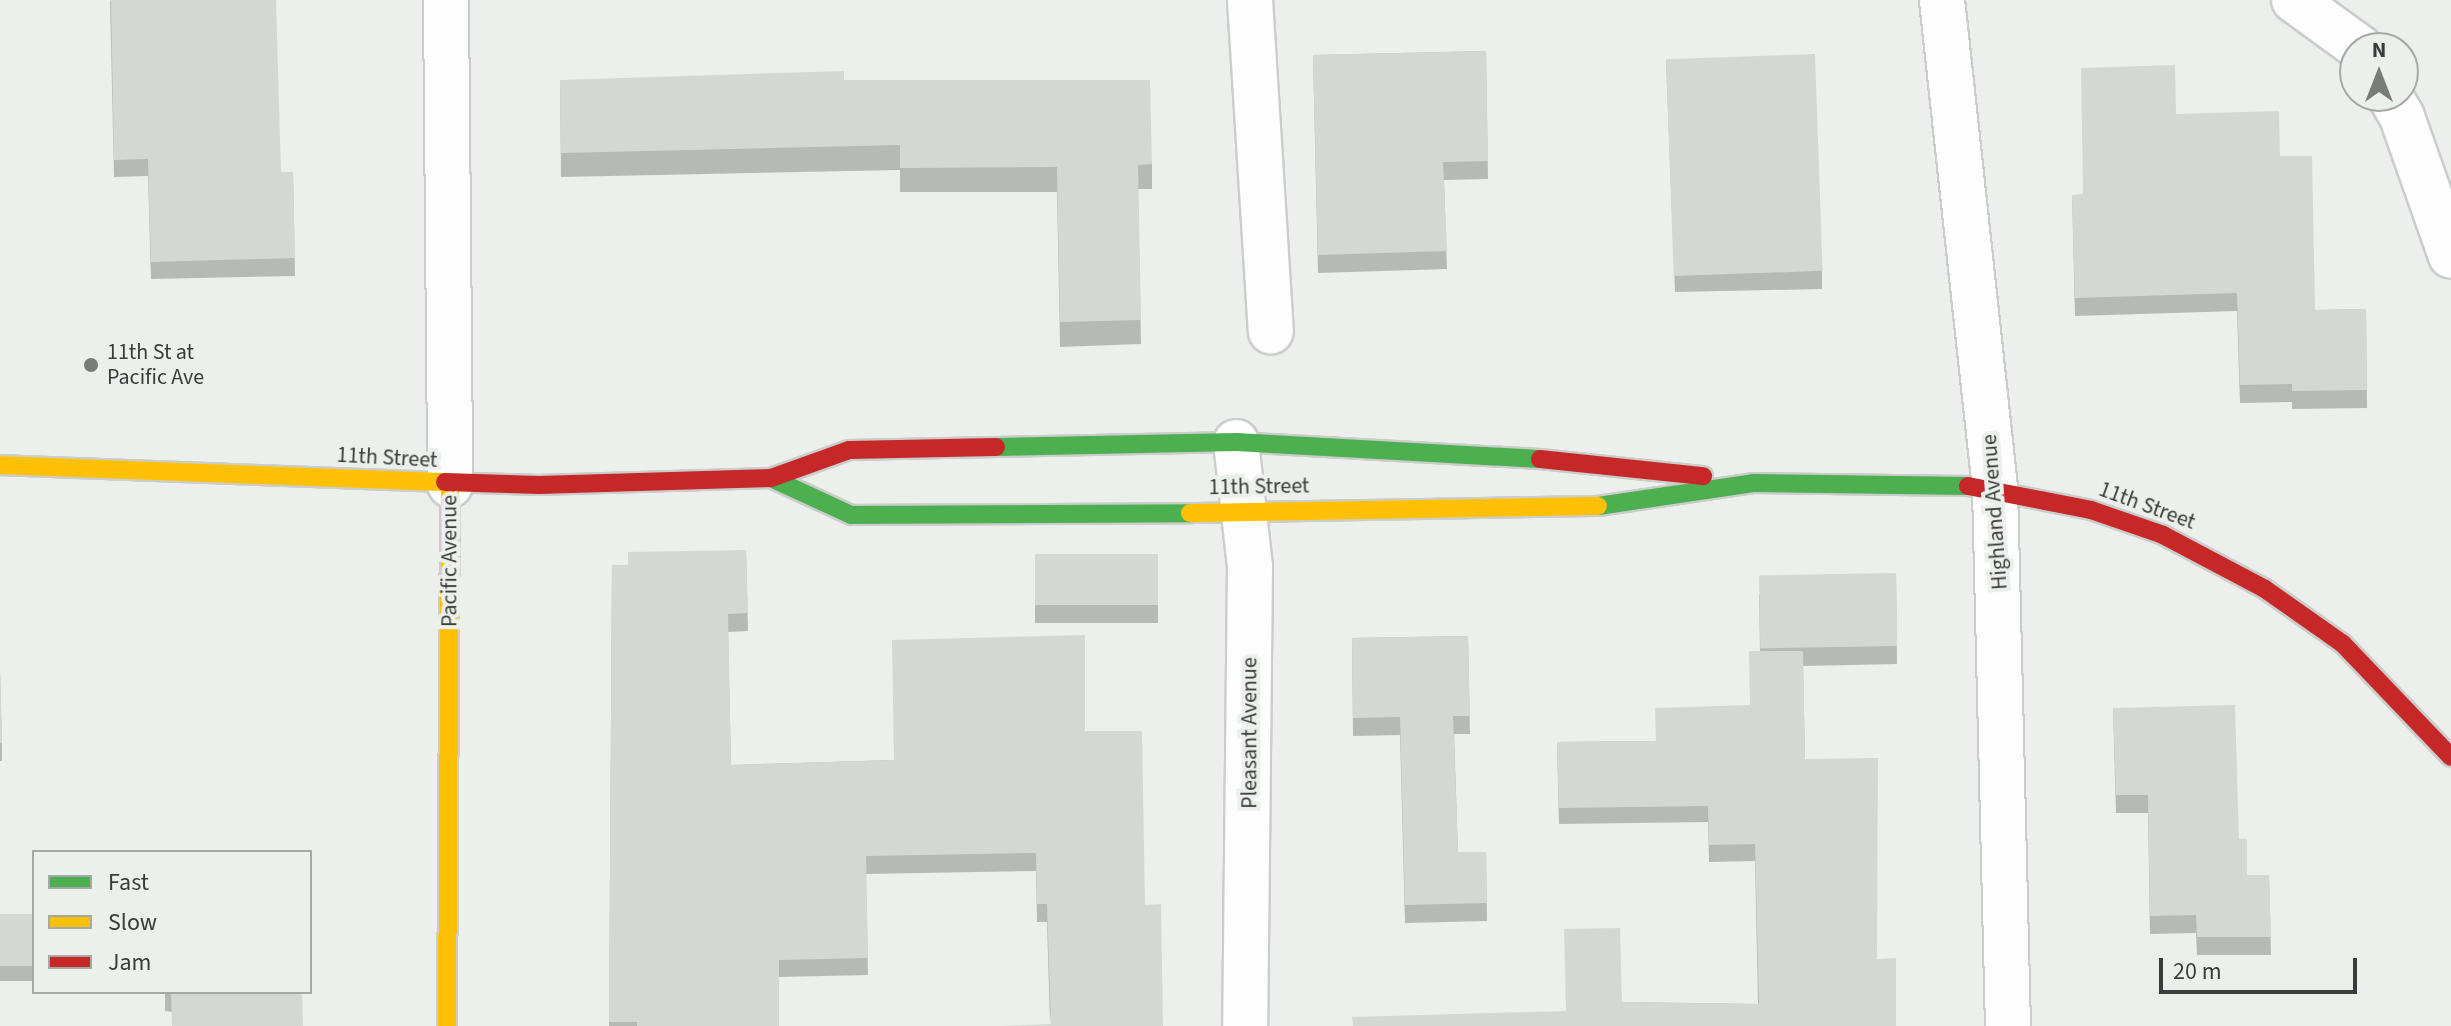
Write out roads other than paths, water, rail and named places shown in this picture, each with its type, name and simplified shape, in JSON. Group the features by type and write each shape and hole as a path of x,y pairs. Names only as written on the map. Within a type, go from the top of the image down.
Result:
{"main road":[{"name":"11th Street","path":"0,465 450,485 771,478 849,450 1236,442 1618,464 1753,483"},
{"name":"11th Street","path":"771,478 851,515 1597,506 1753,483 1926,482 1995,488 2091,510 2163,535 2265,589 2343,644 2451,757"},
{"name":"Pacific Avenue","path":"447,1026 450,485"}],"street":[{"name":"Pacific Avenue","path":"446,0 450,485"},
{"path":"1250,0 1271,331"},
{"name":"Highland Avenue","path":"1942,0 1995,488 2008,1026"},
{"path":"2294,0 2339,33"},
{"path":"2399,112 2451,256"},
{"name":"Pleasant Avenue","path":"1236,442 1241,511 1250,566 1245,1026"}],"place":[{"name":"11th St at Pacific Ave","path":"91,365"}]}
